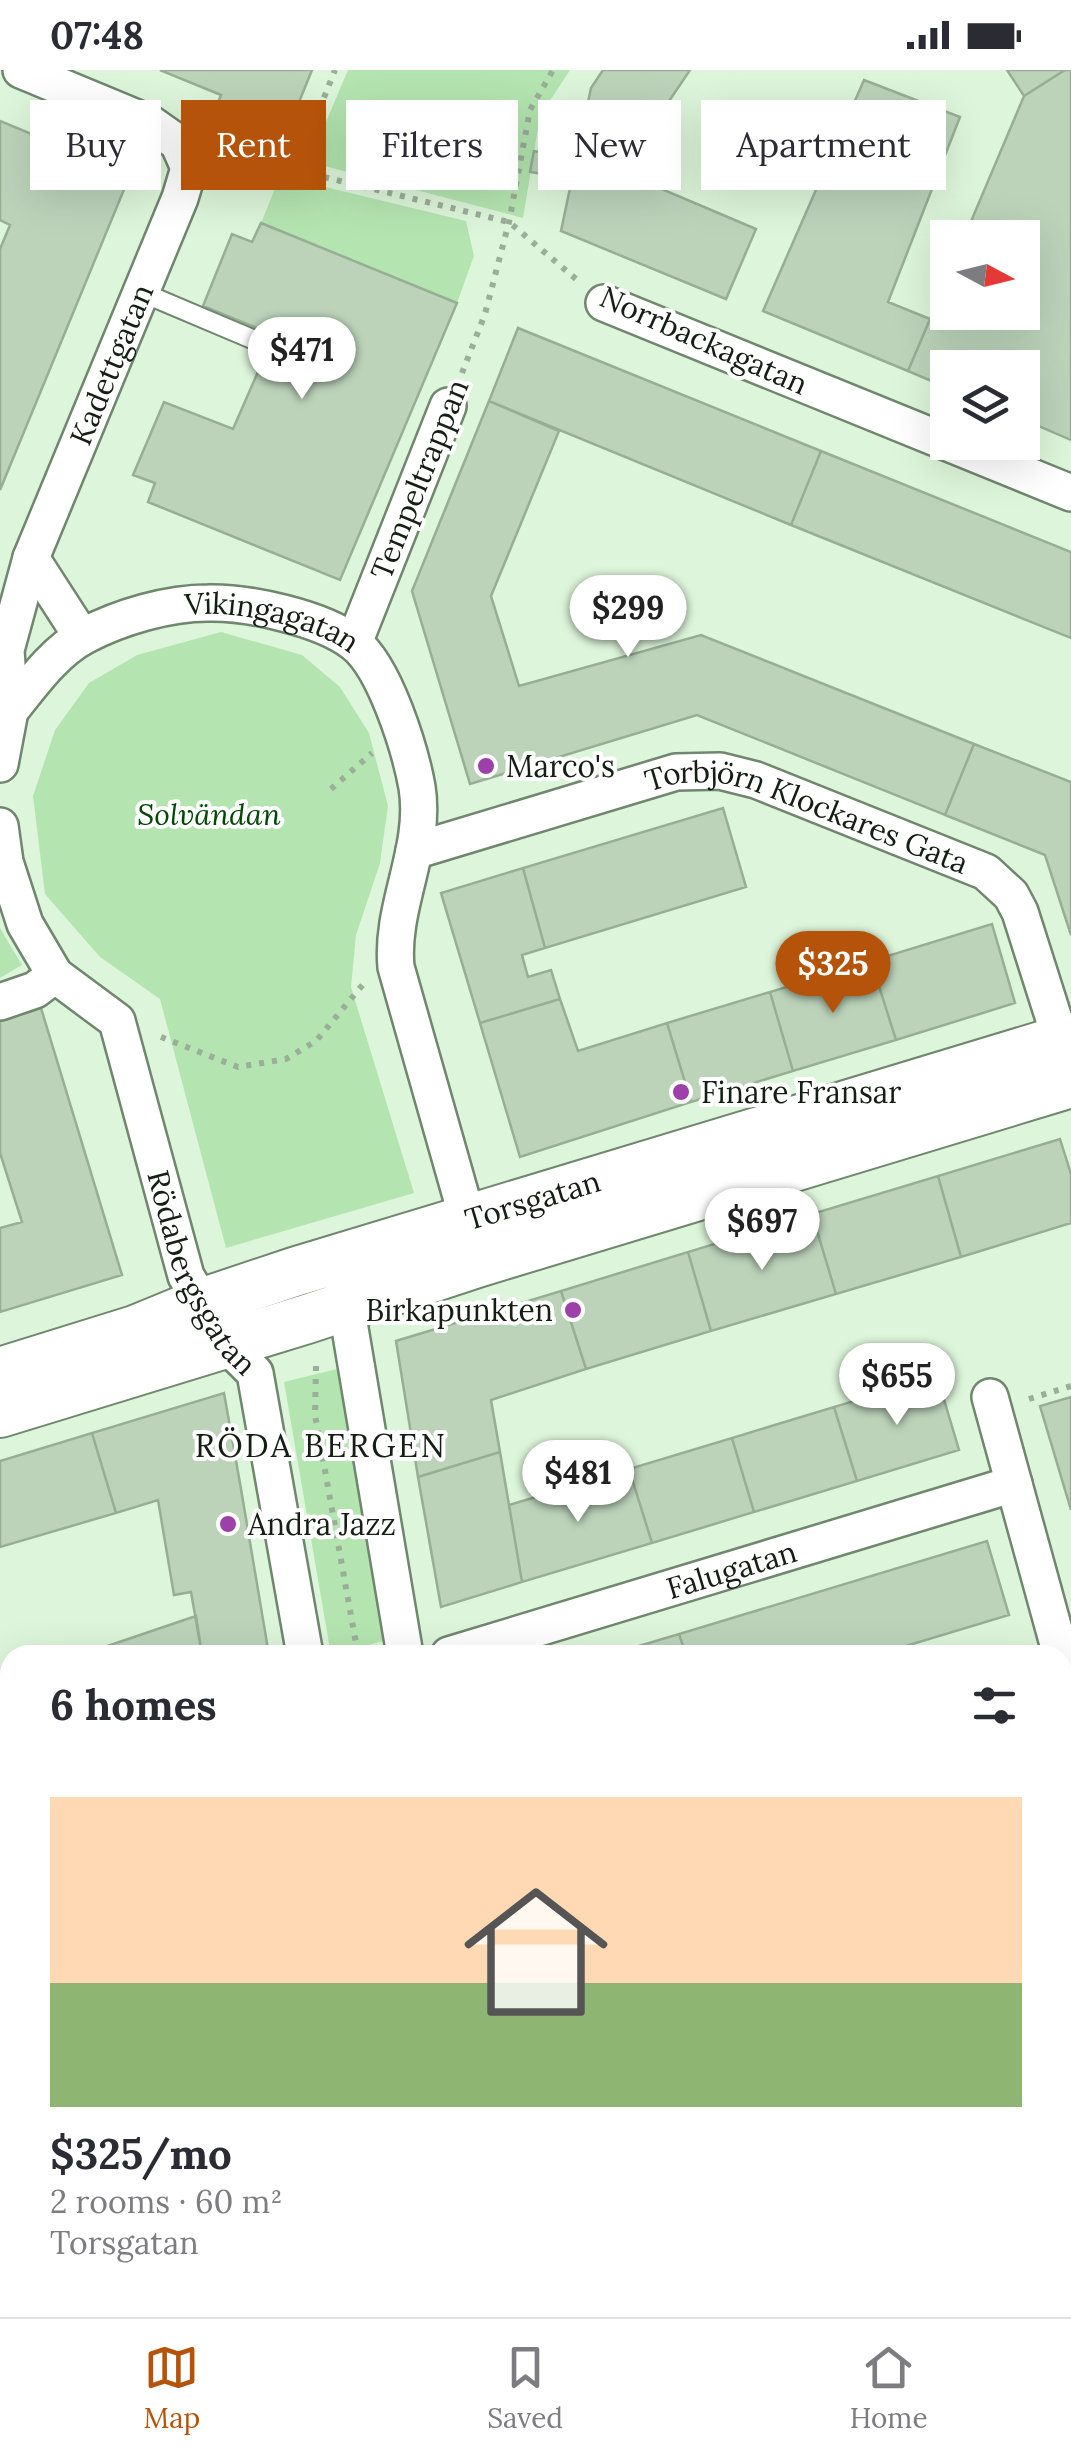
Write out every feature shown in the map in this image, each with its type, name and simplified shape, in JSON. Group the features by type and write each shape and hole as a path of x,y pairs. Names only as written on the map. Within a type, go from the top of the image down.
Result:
{"main road":[{"name":"Torsgatan","path":"0,1372 135,1330 200,1303 342,1282 1069,1058"},
{"name":"Torsgatan","path":"0,1413 226,1344 342,1282"}],"street":[{"path":"20,70 151,124 178,142 181,149"},
{"name":"Kadettgatan","path":"5,711 6,650 31,558 181,189"},
{"name":"Norrbackagatan","path":"604,303 1071,494"},
{"name":"Tempeltrappan","path":"354,643 448,406"},
{"path":"31,558 82,637"},
{"name":"Vikingagatan","path":"5,711 39,674 82,637 145,612 208,602 280,612 354,643 374,667 400,729 416,785 420,820 414,851"},
{"path":"0,764 5,711"},
{"name":"Torbjörn Klockares Gata","path":"414,851 676,772 738,774 986,872 1011,896 1020,912 1069,1058"},
{"path":"0,826 4,862 26,924 55,975 117,1021"},
{"path":"414,851 394,946 402,992 474,1240"},
{"path":"0,1002 36,990 55,975"},
{"name":"Rödabergsgatan","path":"117,1021 184,1269 226,1344 255,1373 303,1645"},
{"path":"342,1282 404,1645"},
{"path":"990,1397 1058,1645"},
{"name":"Falugatan","path":"482,1645 1014,1484"}],"lane":[{"path":"141,292 264,344"}],"path":[{"path":"324,100 336,70"},
{"name":"Tempeltrappan","path":"448,406 485,314 509,222 530,110 553,70"},
{"name":"Norrbackagatan","path":"326,178 509,222 604,303"},
{"path":"330,789 400,729"},
{"path":"117,1021 238,1066 286,1059 316,1041 394,946"},
{"path":"316,1355 315,1415 356,1645"},
{"path":"1029,1399 1071,1386"}],"green space":[{"path":"348,70 570,70 550,100 538,100 538,128 523,218 416,190 518,190 518,100 346,100 346,172 326,166 326,122"},
{"path":"326,187 466,221 474,256 457,303 261,223 274,190"},
{"name":"Solvändan","path":"221,632 302,655 340,687 369,733 388,806 380,863 356,935 351,987 414,1193 226,1248 160,999 100,957 45,894 33,796 55,730 89,683 137,655"},
{"path":"0,928 22,965 0,978"},
{"path":"337,1369 383,1641 329,1645 284,1382"}],"building":[{"path":"160,70 312,70 300,100 219,100 221,95"},
{"path":"603,70 690,70 670,100 588,100"},
{"path":"1007,70 1065,70 1024,96"},
{"path":"1071,70 1071,440 1040,427 1040,350 930,350 930,380 908,371 930,319 930,330 1040,330 1040,220 972,220 1024,96"},
{"path":"864,80 916,100 855,100"},
{"path":"946,112 960,117 946,153"},
{"path":"0,121 30,133 30,190 124,190 0,490 0,249 10,225 0,220"},
{"path":"534,151 538,152 538,173 530,172"},
{"path":"570,190 664,190 756,229 726,299 561,231"},
{"path":"816,190 932,190 888,302 930,319 908,371 763,311"},
{"path":"261,223 457,303 340,580 148,502 155,483 133,475 164,402 233,429 274,335 203,306 232,234 252,242"},
{"path":"518,328 821,451 791,525 489,401"},
{"path":"489,401 559,431 491,596 519,686 701,635 974,744 945,815 697,715 470,784 412,591"},
{"path":"821,451 1071,552 1071,638 791,525"},
{"path":"974,744 1071,782 1071,935 1045,855 945,815"},
{"path":"723,808 746,887 545,948 523,868"},
{"path":"523,868 545,948 522,955 528,977 551,970 560,999 480,1023 441,893"},
{"path":"992,924 1015,1003 896,1040 871,961"},
{"path":"871,961 896,1040 793,1071 770,992"},
{"path":"770,992 793,1071 691,1102 667,1023"},
{"path":"560,999 578,1051 667,1023 691,1102 520,1157 480,1023"},
{"path":"41,1008 122,1275 0,1312 0,1228 22,1222 0,1153 0,1021"},
{"path":"1060,1139 1071,1174 1071,1223 961,1257 938,1176"},
{"path":"938,1176 961,1257 836,1294 812,1214"},
{"path":"812,1214 836,1294 711,1331 688,1252"},
{"path":"688,1252 711,1331 586,1369 561,1291"},
{"path":"561,1291 586,1369 491,1400 500,1452 418,1477 396,1341"},
{"path":"937,1376 959,1450 857,1481 834,1407"},
{"path":"224,1393 267,1645 200,1645 191,1592 174,1595 158,1500 116,1513 92,1433"},
{"path":"1071,1397 1071,1510 1040,1406"},
{"path":"834,1407 857,1481 754,1512 732,1438"},
{"path":"92,1433 116,1513 0,1547 0,1461"},
{"path":"732,1438 754,1512 652,1543 629,1469"},
{"path":"500,1452 522,1582 441,1607 418,1477"},
{"path":"629,1469 652,1543 522,1582 509,1505"},
{"path":"987,1541 1009,1615 909,1645 683,1645 679,1634"},
{"path":"196,1616 200,1645 110,1645"},
{"path":"679,1634 683,1645 642,1645"}],"place":[{"name":"Marco's","path":"486,766"},
{"name":"Finare Fransar","path":"681,1092"},
{"name":"Birkapunkten","path":"573,1310"},
{"name":"Andra Jazz","path":"228,1524"}],"district":[{"name":"RÖDA BERGEN","path":"321,1445"}]}
